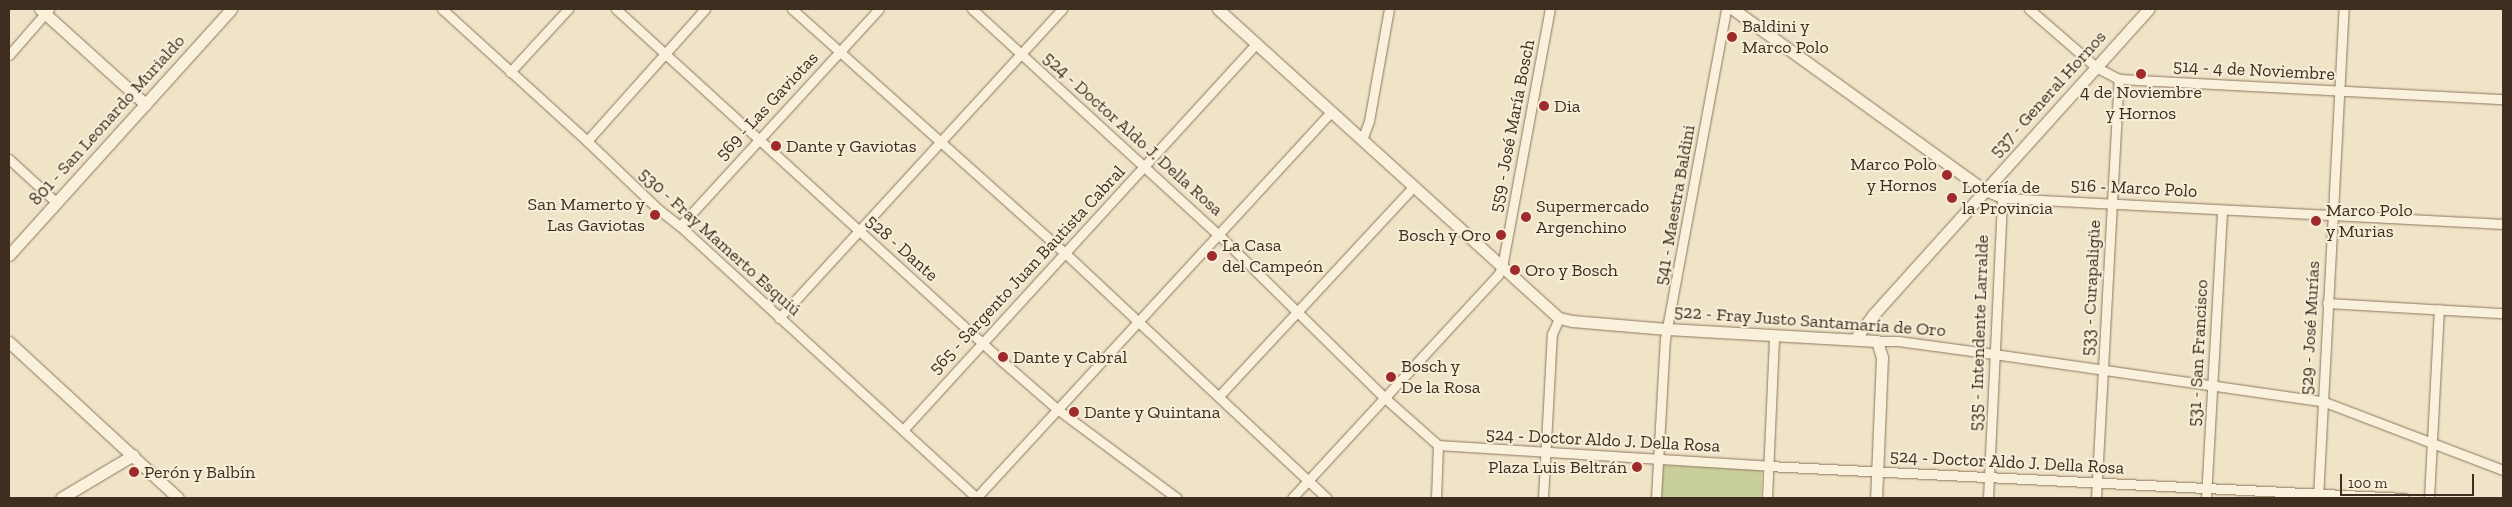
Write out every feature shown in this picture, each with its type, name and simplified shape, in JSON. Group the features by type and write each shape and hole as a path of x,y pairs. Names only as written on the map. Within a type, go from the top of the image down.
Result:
{"street":[{"name":"801 - San Leonardo Murialdo","path":"9,255 231,9"},
{"name":"530 - Fray Mamerto Esquiú","path":"442,9 587,140 658,209 680,226 976,498"},
{"path":"510,72 568,9"},
{"name":"528 - Dante","path":"616,9 982,343 1057,409 1177,498"},
{"path":"587,140 705,9"},
{"path":"792,9 942,141 1066,254 1327,498"},
{"name":"569 - Las Gaviotas","path":"680,226 879,9"},
{"name":"524 - Doctor Aldo J. Della Rosa","path":"972,9 1219,235 1385,398 1438,446 1768,466 2097,482 2207,494 2404,498"},
{"path":"779,318 1062,9"},
{"path":"1218,9 1558,318 1552,334 1543,498"},
{"path":"1362,140 1369,121 1389,9"},
{"name":"559 - José María Bosch","path":"1292,498 1498,275 1502,268 1550,9"},
{"name":"541 - Maestra Baldini","path":"1656,498 1667,329 1726,9"},
{"name":"516 - Marco Polo","path":"1733,9 1985,191 2002,198 2503,224"},
{"name":"514 - 4 de Noviembre","path":"2029,9 2096,67 2118,79 2503,99"},
{"name":"537 - General Hornos","path":"1855,339 1873,315 2149,9"},
{"name":"529 - José Murías","path":"2318,496 2344,9"},
{"path":"9,55 45,10 145,104"},
{"name":"565 - Sargento Juan Bautista Cabral","path":"903,430 1066,254 1256,44"},
{"name":"533 - Curapaligüe","path":"2096,498 2118,79"},
{"path":"976,498 1331,112"},
{"path":"9,159 56,202"},
{"path":"1219,396 1413,187"},
{"name":"535 - Intendente Larralde","path":"1988,498 2002,198"},
{"name":"531 - San Francisco","path":"2207,494 2222,210"},
{"path":"2327,303 2503,313"},
{"path":"2429,498 2439,309"},
{"name":"522 - Fray Justo Santamaría de Oro","path":"1558,318 1572,321 1667,329 1898,341 2322,402 2503,470"},
{"path":"1767,498 1774,335"},
{"path":"1876,498 1882,357 1877,341"},
{"path":"9,342 178,498"},
{"path":"1436,498 1438,446"},
{"path":"61,498 133,455"}],"green space":[{"path":"1661,465 1762,470 1761,498 1659,498"}],"place":[{"name":"Baldini y Marco Polo","path":"1732,37"},
{"name":"4 de Noviembre y Hornos","path":"2141,74"},
{"name":"Dia","path":"1544,106"},
{"name":"Dante y Gaviotas","path":"776,146"},
{"name":"Marco Polo y Hornos","path":"1947,175"},
{"name":"Lotería de la Provincia","path":"1952,198"},
{"name":"San Mamerto y Las Gaviotas","path":"655,215"},
{"name":"Supermercado Argenchino","path":"1526,217"},
{"name":"Marco Polo y Murias","path":"2316,221"},
{"name":"Bosch y Oro","path":"1501,235"},
{"name":"La Casa del Campeón","path":"1212,256"},
{"name":"Oro y Bosch","path":"1515,270"},
{"name":"Dante y Cabral","path":"1003,357"},
{"name":"Bosch y De la Rosa","path":"1391,377"},
{"name":"Dante y Quintana","path":"1074,412"},
{"name":"Plaza Luis Beltrán","path":"1637,467"},
{"name":"Perón y Balbín","path":"134,472"}]}
